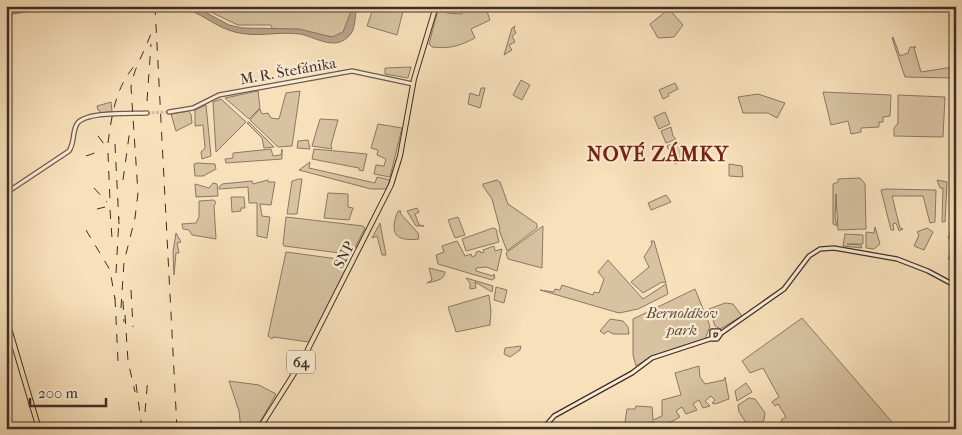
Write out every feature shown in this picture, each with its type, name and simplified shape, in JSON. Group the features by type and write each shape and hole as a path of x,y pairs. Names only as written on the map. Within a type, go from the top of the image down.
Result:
{"main road":[{"name":"64","path":"413,84 436,6"},
{"name":"M. R. Štefánika","path":"170,112 193,108 219,95 352,71 413,84"},
{"name":"SNP","path":"260,429 306,353 391,185 400,156 413,84"},
{"path":"6,193 69,150 76,125 82,119 111,114 147,113"},
{"path":"711,336 718,339 720,334 784,289 812,253 820,249 830,248 888,257 912,264 956,286"},
{"path":"6,318 39,429"},
{"path":"543,429 554,416 632,373 652,358 704,340 711,336 713,330 730,328"},
{"path":"717,330 720,334"}],"green space":[{"path":"198,6 354,6 347,28 337,38 298,32 274,33 271,25 238,25"},
{"path":"374,6 404,7 397,35 367,26"},
{"path":"439,6 447,6 447,13 462,14 465,6 485,6 490,20 471,29 475,38 469,41 444,48 432,47 429,44"},
{"path":"669,9 683,25 674,37 658,38 650,24"},
{"path":"515,26 516,33 512,36 515,42 509,45 512,50 504,55 512,28"},
{"path":"893,37 900,56 908,53 910,47 916,47 914,48 921,72 953,67 952,78 905,77"},
{"path":"411,67 408,78 385,74 385,68"},
{"path":"521,80 530,85 522,100 513,95"},
{"path":"675,83 678,89 663,99 659,90"},
{"path":"481,88 485,88 480,108 468,104 470,93 479,96"},
{"path":"258,91 260,108 249,119 225,98"},
{"path":"300,91 292,146 278,147 250,120 260,109 262,114 268,113 271,118 279,119 286,93"},
{"path":"823,92 891,95 890,116 883,117 883,122 879,122 879,127 861,128 861,132 851,134 848,121 831,125"},
{"path":"758,94 785,103 777,118 768,113 743,113 738,97"},
{"path":"898,95 945,97 943,137 894,136 894,128 898,123"},
{"path":"221,99 246,122 216,152 213,102"},
{"path":"111,102 112,111 102,113 98,110 97,106"},
{"path":"206,105 211,156 202,159 201,152 205,148 203,125 195,126 195,110"},
{"path":"188,111 191,114 192,123 176,131 171,114"},
{"path":"665,112 670,124 659,129 654,117"},
{"path":"320,119 338,120 331,145 332,149 312,146"},
{"path":"249,122 274,147 264,148 262,138 247,123"},
{"path":"378,124 402,128 390,177 374,174 376,165 384,166 386,159 377,155 378,150 371,148"},
{"path":"671,127 673,136 676,139 666,143 661,131"},
{"path":"308,140 310,149 297,148 298,141"},
{"path":"678,141 686,159 675,164 667,146"},
{"path":"271,149 273,156 281,155 282,149 282,159 226,163 225,159 233,158 233,153"},
{"path":"314,149 367,154 363,171 359,170 359,168 312,159"},
{"path":"310,162 309,168 375,183 377,177 390,180 386,189 371,189 299,170"},
{"path":"194,164 215,164 216,169 203,176 195,176"},
{"path":"729,164 742,166 743,177 729,176"},
{"path":"860,178 865,184 866,229 838,230 836,194 835,217 837,226 833,224 833,184 838,182 838,179"},
{"path":"302,179 297,214 287,214 292,181"},
{"path":"268,180 268,182 275,182 271,205 260,204 262,216 270,217 267,238 257,236 257,203 249,203 248,187 219,189 219,187 222,184 252,181 253,184"},
{"path":"497,180 500,182 508,204 537,224 537,228 507,251 499,230 492,199 483,186 483,184"},
{"path":"937,180 947,182 945,222 942,222 943,188 940,188"},
{"path":"213,183 217,184 218,196 196,197 195,184 209,188"},
{"path":"881,190 936,190 935,222 930,223 923,196 892,196 900,228 903,229 899,231 896,223 893,224 894,230 891,230"},
{"path":"328,193 348,194 348,207 353,208 349,220 324,218"},
{"path":"666,195 671,202 651,210 648,203"},
{"path":"231,197 244,197 245,208 241,208 241,211 232,212"},
{"path":"214,200 216,202 214,206 216,239 192,235 189,230 183,229 182,224 196,223 199,217 199,201"},
{"path":"417,208 419,212 415,214 419,225 424,226 416,226 407,211"},
{"path":"398,211 401,211 400,213 418,233 419,239 404,239 396,234 394,225"},
{"path":"286,217 363,226 365,228 354,250 351,250 348,254 284,246"},
{"path":"458,217 465,235 455,238 448,220"},
{"path":"380,223 386,255 382,255 377,236 372,238"},
{"path":"543,226 542,268 508,259 506,253"},
{"path":"875,227 880,244 874,249 866,248 866,232 874,233"},
{"path":"952,227 956,227 956,262 948,259 955,241 948,238"},
{"path":"493,228 496,229 499,242 466,251 462,239"},
{"path":"927,228 933,232 924,250 914,246 919,235 917,232"},
{"path":"176,233 181,242 177,243 179,253 176,253 174,275 173,252"},
{"path":"845,234 863,235 863,244 847,244 861,245 862,248 843,246"},
{"path":"457,241 465,256 471,254 472,257 476,255 476,252 484,252 483,250 494,246 495,251 502,249 497,271 486,267 476,268 476,271 493,276 494,274 495,278 492,280 438,264 436,255 444,252 442,246"},
{"path":"651,241 654,241 666,283 662,282 643,293 631,282 649,267 644,257 652,244"},
{"path":"286,252 338,259 339,257 347,257 345,262 350,262 309,342 273,337 272,339 268,336"},
{"path":"608,260 643,299 666,284 668,294 638,309 619,313 540,290 554,292 555,289 560,290 562,285 593,295 594,292 599,293 604,279 598,272"},
{"path":"429,268 445,272 443,277 427,283 432,280"},
{"path":"466,278 493,286 492,292 475,282 476,288 470,289 470,283"},
{"path":"496,287 507,290 504,303 494,300"},
{"name":"Bernolákov park","path":"695,289 710,326 705,339 652,356 636,366 633,355 633,319"},
{"path":"489,295 490,325 456,332 448,307"},
{"path":"725,303 733,304 742,316 720,329 715,326 709,309"},
{"path":"802,318 898,429 787,429 781,420 786,417 778,404 775,406 772,402 779,397 763,368 750,373 742,361"},
{"path":"610,319 623,321 628,327 629,334 613,334 608,331 604,334 600,331"},
{"path":"521,346 520,350 510,357 504,354 505,348"},
{"path":"699,366 700,377 705,384 724,380 725,377 729,399 715,404 712,403 715,400 711,396 705,401 710,406 703,408 699,400 693,404 697,410 686,414 682,407 676,411 680,417 658,429 653,421 647,425 650,429 624,429 627,409 635,409 636,406 652,407 653,420 662,416 662,400 681,395 675,373"},
{"path":"229,381 259,385 276,394 256,429 241,429 239,411"},
{"path":"746,383 752,392 737,401 735,391"},
{"path":"749,398 755,399 765,413 764,420 754,429 750,429 739,412 738,405"}],"shaded area":[{"path":"32,6 66,6 6,15 6,9"},
{"path":"163,6 194,6 229,25 242,28 299,29 332,37 343,32 353,6 357,6 355,23 350,35 342,41 330,43 300,34 243,34 223,28 189,10"}],"tunnel":[{"path":"147,113 169,112"}],"railway":[{"path":"155,6 177,429"},
{"path":"121,308 124,262 135,218 138,193 131,87 135,71 153,26"},
{"path":"147,101 151,44"},
{"path":"108,143 115,102 123,83 135,65"},
{"path":"123,180 130,129"},
{"path":"98,136 104,144"},
{"path":"115,144 119,224"},
{"path":"86,156 103,150"},
{"path":"108,153 110,201"},
{"path":"94,188 107,202"},
{"path":"97,209 105,207"},
{"path":"110,210 112,238"},
{"path":"116,273 119,218"},
{"path":"86,230 110,270 115,299"},
{"path":"131,290 133,327"},
{"path":"115,298 118,361"},
{"path":"123,301 124,322"},
{"path":"125,315 128,361 135,392"},
{"path":"145,412 148,377"},
{"path":"136,384 142,429"}],"district":[{"name":"NOVÉ ZÁMKY","path":"658,154"}]}
